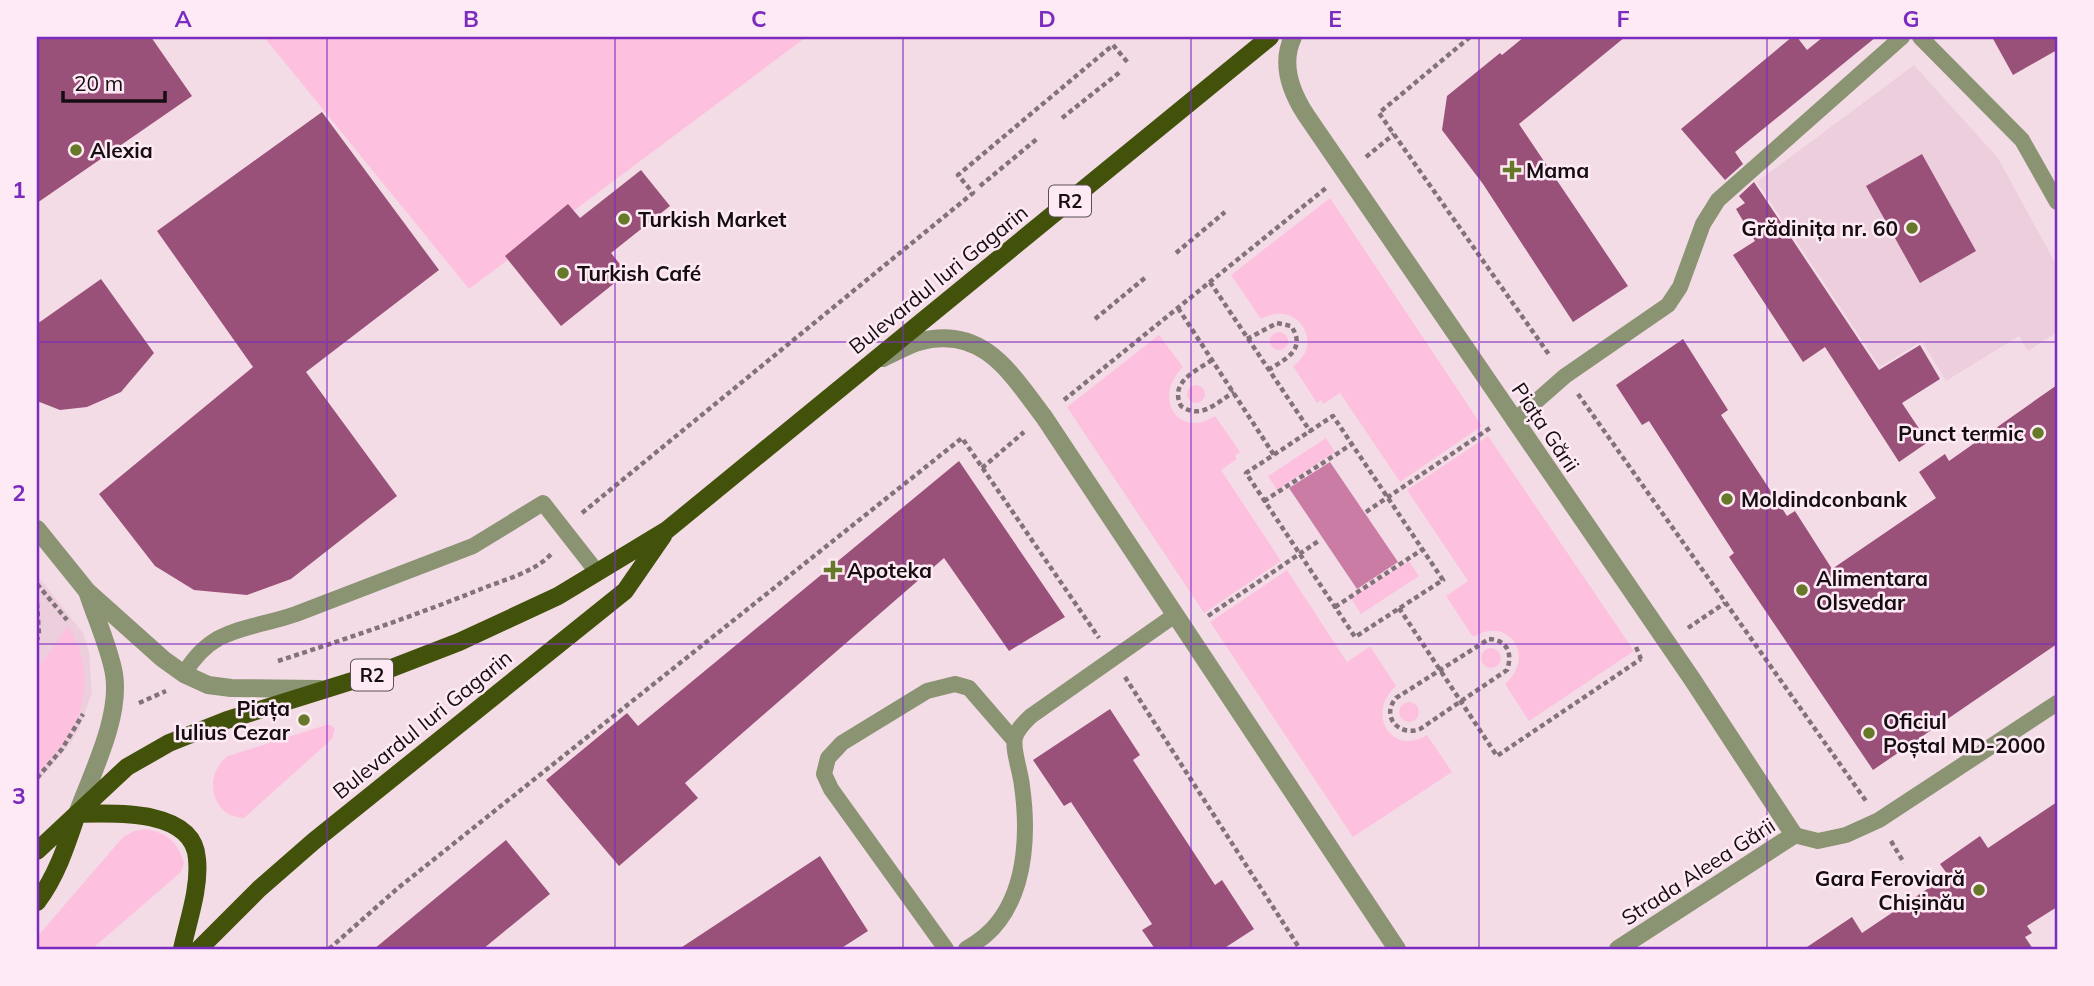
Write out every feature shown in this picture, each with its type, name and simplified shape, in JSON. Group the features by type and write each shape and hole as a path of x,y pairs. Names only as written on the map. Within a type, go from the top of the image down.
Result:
{"main road":[{"name":"Bulevardul Iuri Gagarin","path":"37,902 64,853 77,814 127,767 169,743 226,720 384,671 459,642 558,596 667,530 1270,37"},
{"name":"Bulevardul Iuri Gagarin","path":"199,949 259,888 314,841 625,591 667,530"},
{"path":"37,851 77,814 125,813 175,825 188,838 197,855 197,877 183,949"}],"street":[{"name":"Piața Gării","path":"1293,37 1289,44 1287,69 1293,94 1344,173 1692,679 1794,835"},
{"path":"870,364 916,342 942,338 969,341 992,354 1011,373 1044,417 1396,949"},
{"path":"37,529 87,591 163,659 184,674 208,685 231,688 323,690"},
{"path":"77,814 107,731 114,702 114,673 87,591"},
{"name":"Strada Aleea Gării","path":"1618,949 1794,835"}],"lane":[{"path":"1514,421 1565,376 1668,305 1680,287 1703,224 1718,200 1902,37"},
{"path":"1920,37 2022,140 2057,202"},
{"path":"184,674 194,656 210,641 233,631 296,614 473,546 543,503 597,572"},
{"path":"1014,740 1020,727 1031,716 1175,615"},
{"path":"946,949 831,789 824,774 828,758 842,743 927,691 955,684 970,688 1014,740 1023,786 1025,838 1014,894 999,922 967,949"},
{"name":"Strada Aleea Gării","path":"1794,835 1818,841 1846,835 1879,820 2057,703"}],"path":[{"path":"1470,37 1379,113 1879,820 1904,863"},
{"path":"972,192 958,175 1113,45 1129,64"},
{"path":"1062,118 1120,72"},
{"path":"1362,159 1394,134"},
{"path":"980,186 1038,138"},
{"path":"1060,403 1326,188"},
{"path":"1176,253 1225,212"},
{"path":"1095,319 1146,277"},
{"path":"1210,282 1310,432"},
{"path":"1178,308 1275,455"},
{"path":"1247,339 1277,323 1292,326 1298,345 1296,350 1268,370"},
{"path":"1212,360 1181,383 1177,395 1181,406 1191,412 1202,412 1234,392"},
{"path":"1333,416 1443,580 1355,637 1246,473 1310,432 1333,416"},
{"path":"1366,512 1492,427"},
{"path":"982,468 1025,431"},
{"path":"329,949 398,888 962,438 1114,659 1300,949"},
{"path":"1264,501 1352,444"},
{"path":"1204,619 1320,540"},
{"path":"1335,607 1423,549"},
{"path":"37,584 70,623"},
{"path":"37,603 37,640"},
{"path":"1681,632 1725,603"},
{"path":"1399,608 1497,756 1644,657"},
{"path":"1489,639 1504,643 1508,648 1510,660 1507,670 1460,702 1414,731 1398,728 1391,720 1390,709 1396,698 1489,639"},
{"path":"37,778 75,731 84,711"}],"shaded area":[{"path":"264,37 804,37 805,38 469,289"},
{"name":"Grădinița nr. 60","path":"1914,65 1998,158 2057,266 2057,332 2028,351 2019,336 1946,381 1922,341 1880,367 1757,182"},
{"path":"1330,198 1482,426 1400,482 1340,393 1323,404 1321,400 1317,403 1293,366 1303,357 1307,346 1303,326 1286,314 1274,314 1261,319 1231,275"},
{"path":"1279,332 1285,335 1288,341 1285,347 1279,350 1273,347 1270,341 1273,335"},
{"path":"1159,335 1183,367 1174,379 1170,391 1170,403 1174,412 1191,423 1202,422 1215,416 1240,452 1235,456 1237,459 1221,470 1281,561 1204,613 1067,407"},
{"path":"1192,385 1200,385 1205,394 1203,401 1192,403 1187,398 1187,390"},
{"path":"1488,436 1634,651 1529,721 1505,684 1514,673 1518,662 1518,651 1514,642 1497,631 1473,637 1446,596 1468,581 1407,490"},
{"path":"1326,438 1335,452 1277,490 1268,476"},
{"path":"1330,462 1398,562 1357,589 1289,488"},
{"path":"1409,561 1419,576 1361,614 1351,598"},
{"path":"1287,570 1347,662 1370,646 1396,686 1387,697 1383,708 1387,729 1403,740 1414,740 1427,735 1452,772 1353,837 1210,622"},
{"path":"37,575 83,633 89,652 92,693 79,729 70,744 37,783"},
{"path":"68,626 82,660 83,698 76,721 68,735 37,774 37,670"},
{"path":"1491,648 1498,651 1501,658 1498,665 1491,668 1484,665 1481,658 1484,651"},
{"path":"1409,702 1416,705 1419,712 1416,719 1409,722 1402,719 1399,712 1402,705"},
{"path":"326,725 335,729 332,739 244,818 233,816 217,803 213,783 215,773 228,756"},
{"path":"145,829 165,836 175,844 184,863 181,872 92,949 37,949 37,937 123,837"}],"building":[{"name":"Alexia","path":"37,37 151,37 192,96 37,203"},
{"path":"1524,37 1625,37 1519,124 1628,286 1573,322 1483,184 1442,130 1447,96"},
{"path":"1792,37 1797,37 1807,50 1823,37 1876,37 1735,152 1743,164 1725,180 1681,129"},
{"path":"1992,37 2057,37 2057,50 2013,75"},
{"path":"322,112 439,270 306,372 397,496 291,579 247,595 194,590 155,566 99,494 253,367 157,231"},
{"path":"1922,154 1976,251 1920,283 1866,186"},
{"path":"641,170 670,206 611,253 627,273 561,326 505,256 568,204 580,218"},
{"path":"1754,182 1879,370 1920,345 1940,379 1902,403 1928,442 1899,462 1825,347 1803,362 1733,255 1755,241 1736,209 1745,203 1739,196"},
{"path":"101,279 154,353 121,392 87,407 60,410 37,401 37,324"},
{"path":"1683,339 1728,410 1721,415 1787,516 1795,511 1832,569 1936,498 1919,472 1945,454 1949,461 2057,385 2057,644 1873,770 1729,557 1734,553 1649,421 1642,425 1616,385"},
{"path":"959,461 1065,617 1009,651 944,558 685,783 698,798 619,866 546,780 627,713 638,726"},
{"path":"1110,709 1140,755 1133,760 1215,885 1222,880 1254,929 1223,949 1155,949 1142,930 1152,924 1071,802 1064,806 1033,760"},
{"name":"Gara Feroviară Chișinău","path":"2057,802 2057,907 2027,926 2032,933 2025,937 2033,949 1804,949 1852,917 1862,933 1948,875 1940,864 1980,836 1988,848"},
{"path":"506,840 550,894 483,949 374,949"},
{"path":"820,856 868,931 840,949 679,949"}],"place":[{"name":"Alexia","path":"76,150"},
{"name":"Mama","path":"1512,170"},
{"name":"Turkish Market","path":"624,219"},
{"name":"Grădinița nr. 60","path":"1912,228"},
{"name":"Turkish Café","path":"563,273"},
{"name":"Punct termic","path":"2038,433"},
{"name":"Moldindconbank","path":"1727,499"},
{"name":"Apoteka","path":"833,570"},
{"name":"Alimentara Olsvedar","path":"1802,590"},
{"name":"Piața Iulius Cezar","path":"304,720"},
{"name":"Oficiul Poștal MD-2000","path":"1869,733"},
{"name":"Gara Feroviară Chișinău","path":"1979,890"}]}
